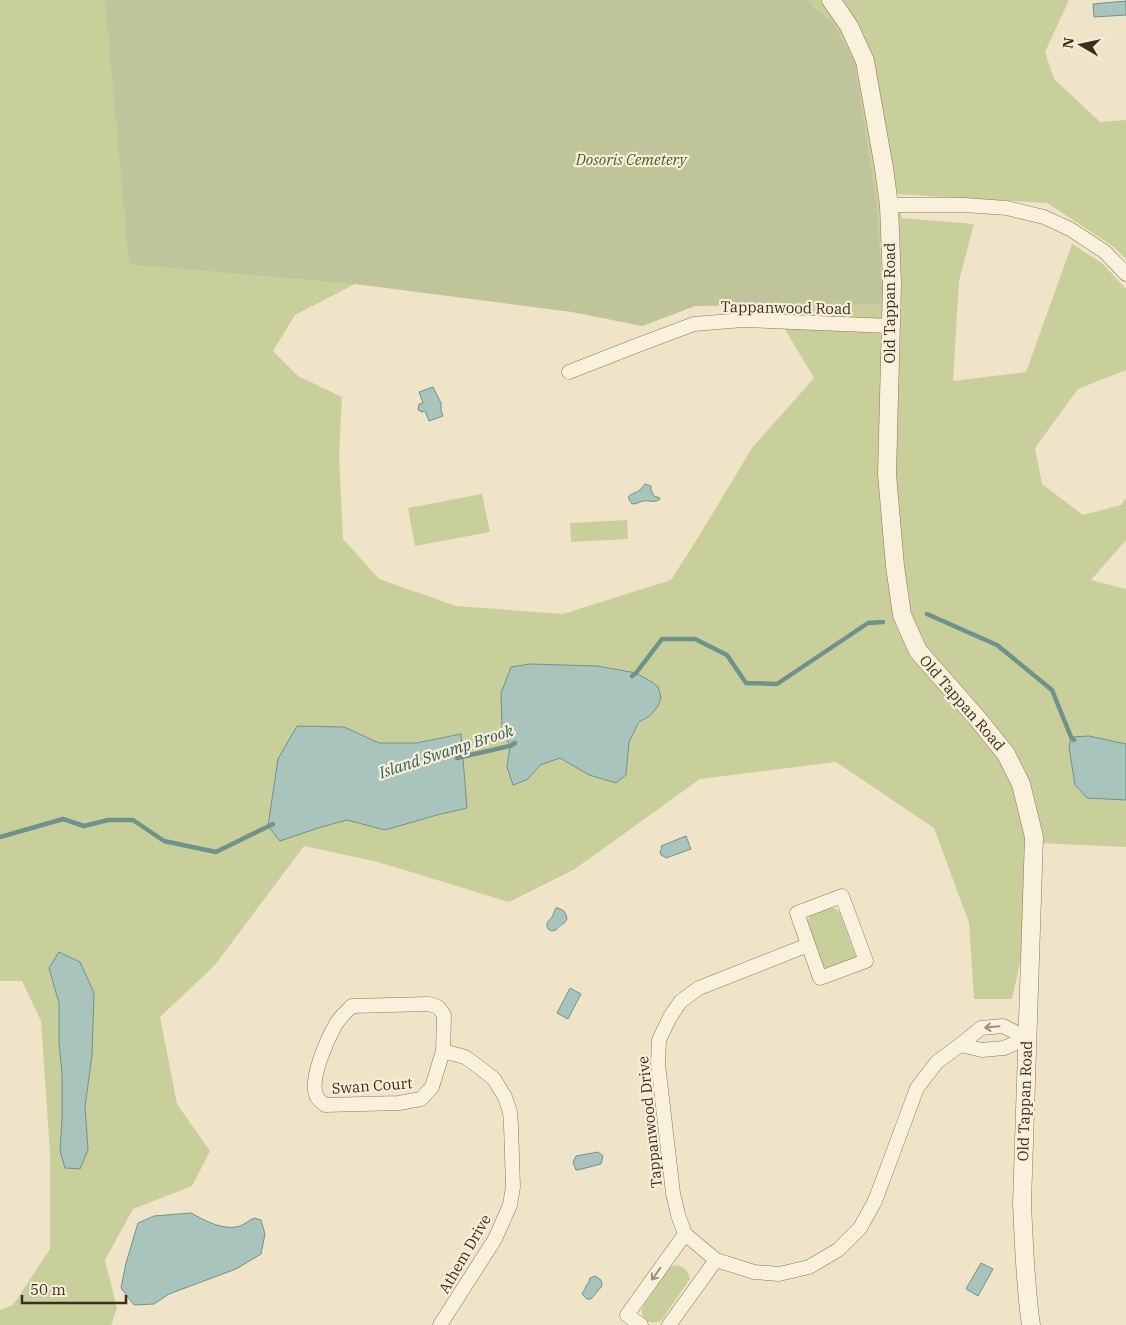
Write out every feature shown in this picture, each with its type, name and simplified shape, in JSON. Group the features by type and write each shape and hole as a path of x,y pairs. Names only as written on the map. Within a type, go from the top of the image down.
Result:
{"street":[{"name":"Old Tappan Road","path":"831,0 849,26 865,61 889,205 892,283 887,474 895,566 902,615 918,651 1006,754 1021,784 1034,837 1022,1203 1024,1260 1031,1325"},
{"path":"889,205 964,205 1000,208 1044,217 1070,229 1105,252 1126,274"},
{"name":"Tappanwood Road","path":"569,372 694,324 743,320 891,326"},
{"path":"842,896 866,961 820,978 808,945 797,913 842,896"},
{"name":"Tappanwood Drive","path":"685,1234 673,1193 658,1064 659,1040 670,1017 681,1001 699,988 808,945"},
{"name":"Swan Court","path":"429,1004 438,1007 444,1015 443,1051 432,1087 421,1099 399,1103 325,1105 317,1098 315,1088 318,1065 337,1022 352,1006 429,1004"},
{"path":"641,1325 627,1315 685,1234 716,1260 754,1272 779,1274 809,1267 838,1250 860,1228 875,1201 917,1088 937,1062 981,1028 1003,1026 1027,1038"},
{"path":"960,1045 982,1050 1004,1048 1027,1038"},
{"name":"Athem Drive","path":"440,1325 495,1239 510,1205 513,1187 510,1112 505,1097 494,1079 479,1067 465,1057 443,1051"},
{"path":"669,1325 716,1260"}],"green space":[{"path":"0,0 151,0 355,284 295,315 273,351 298,376 342,397 339,455 343,539 379,579 456,606 563,614 671,580 752,448 814,378 770,304 695,306 642,326 423,0 1069,0 1045,52 1054,79 1100,122 1126,120 1126,259 1114,247 1047,203 894,194 902,218 974,224 959,281 953,381 1026,372 1072,244 1102,263 1126,289 1126,370 1078,389 1035,448 1042,484 1083,515 1121,505 1126,498 1126,540 1091,580 1126,589 1126,744 1089,736 1071,737 1069,747 1075,785 1111,799 1126,800 1126,847 1037,843 1023,949 1012,999 974,999 969,923 934,828 836,762 700,779 575,869 509,902 378,862 304,846 215,965 160,1017 177,1104 210,1151 192,1186 133,1209 105,1260 117,1308 111,1325 0,1325 0,1310 13,1305 50,1249 50,1154 41,1021 22,981 0,981","holes":["567,666 597,666 650,716 640,722 629,742 626,775 589,775 560,758 540,765 528,779 507,767 510,746","344,727 378,743 416,743 461,734 467,808 385,830 347,820 318,828","59,1003 92,1056 85,1106 88,1150 60,1151 62,1074 59,1042"]},
{"name":"Dosoris Cemetery","path":"105,0 806,0 833,23 855,64 877,207 883,304 695,306 642,326 572,312 355,284 129,264"},
{"path":"482,494 490,532 415,546 408,508"},
{"path":"627,520 628,539 571,542 570,523"},
{"path":"834,908 840,913 856,957 827,969 823,966 807,924 813,914 821,910"},
{"path":"676,1265 686,1270 690,1279 661,1321 650,1322 644,1318 642,1308 670,1267"}],"water":[{"path":"1126,1 1126,15 1094,17 1093,4"},
{"path":"433,387 441,403 443,416 429,421 425,411 421,412 418,410 419,404 423,403 419,392"},
{"path":"645,484 651,486 654,496 660,498 659,500 632,504 629,496 640,490"},
{"path":"530,664 597,666 636,673 658,687 661,697 658,706 650,716 639,722 629,742 626,775 616,783 589,775 560,758 540,765 528,779 513,785 507,767 510,746 502,728 501,693 511,667"},
{"path":"297,726 344,727 379,743 416,743 461,734 467,808 385,830 347,820 280,841 268,826 278,759"},
{"path":"1089,736 1126,744 1126,800 1087,798 1075,785 1069,747 1071,737"},
{"path":"686,836 691,849 666,858 661,855 661,846"},
{"path":"556,908 564,911 567,918 556,930 552,931 548,929 547,924"},
{"path":"59,952 80,962 94,993 92,1056 85,1106 88,1150 80,1169 65,1168 60,1151 62,1074 59,1042 59,1003 49,968"},
{"path":"570,988 581,994 568,1019 557,1013"},
{"path":"598,1152 603,1156 601,1164 576,1170 573,1162 576,1156"},
{"path":"191,1213 215,1224 227,1227 240,1226 254,1218 261,1220 265,1234 261,1254 236,1269 169,1294 154,1304 134,1305 121,1288 138,1223 154,1216"},
{"path":"981,1263 993,1269 978,1296 966,1289"},
{"path":"595,1276 601,1280 602,1286 591,1299 587,1299 582,1294 590,1278"}],"waterway":[{"name":"Island Swamp Brook","path":"927,614 997,645 1052,690 1071,737 1074,740"},
{"name":"Island Swamp Brook","path":"632,676 662,639 695,639 727,655 746,683 777,684 868,623 883,622"},
{"name":"Island Swamp Brook","path":"457,758 510,746 515,743"},
{"name":"Island Swamp Brook","path":"0,837 63,819 84,826 108,820 133,820 164,841 216,852 273,824"}]}
